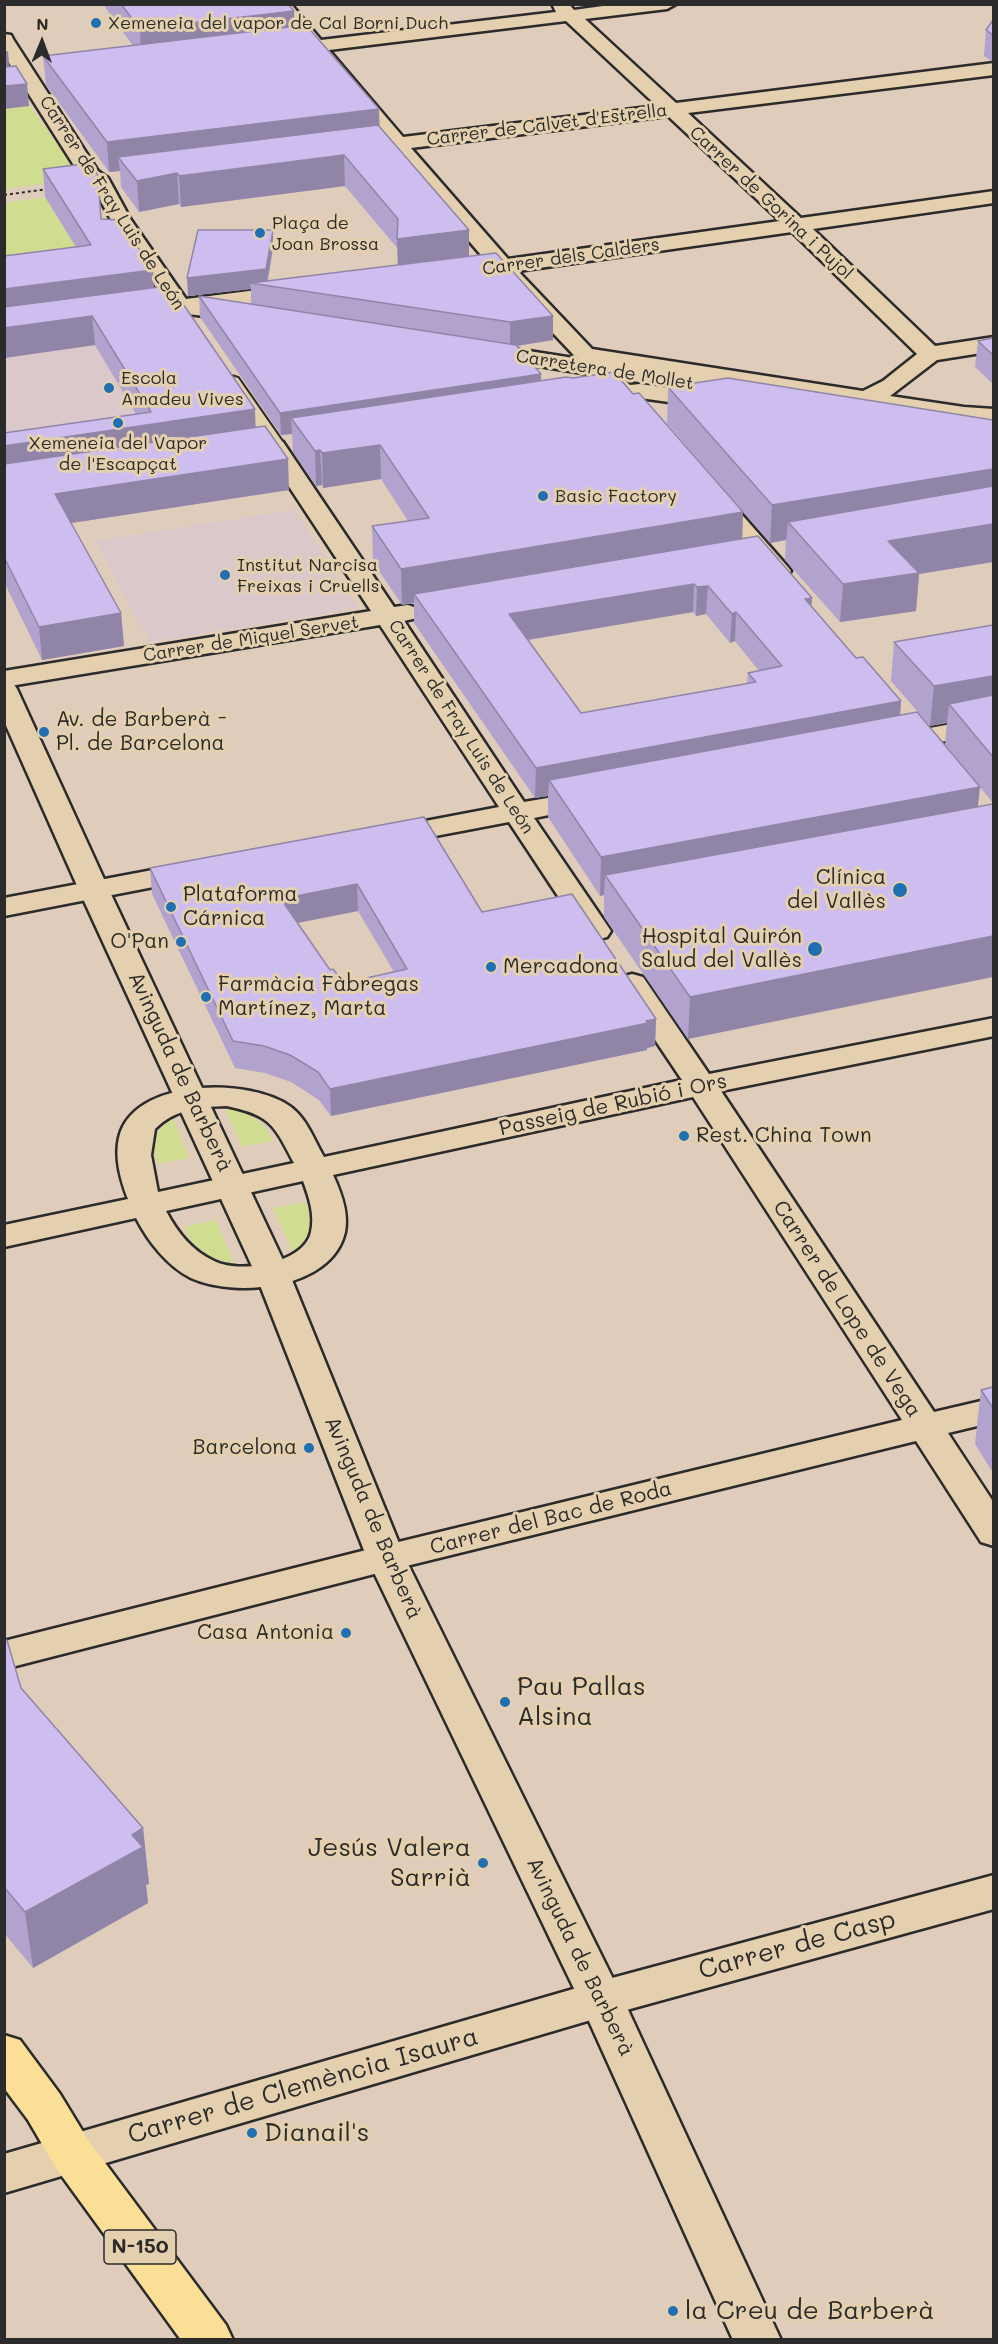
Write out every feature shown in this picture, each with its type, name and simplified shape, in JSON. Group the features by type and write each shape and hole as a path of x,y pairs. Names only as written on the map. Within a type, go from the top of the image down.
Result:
{"main road":[{"name":"N-150","path":"4,2053 44,2108 72,2154 208,2340"}],"street":[{"path":"281,4 502,267 591,362 624,392 644,416"},
{"path":"281,50 564,10 667,4"},
{"name":"Carrer de Gorina i Pujol","path":"564,10 797,225 930,354"},
{"name":"Carrer de Fray Luis de León","path":"4,39 23,80 49,111 90,175 101,182 121,220 194,327"},
{"name":"Carrer de Calvet d'Estrella","path":"364,148 993,69"},
{"path":"23,80 54,76"},
{"path":"101,182 124,179"},
{"name":"Carrer dels Calders","path":"442,274 993,197"},
{"path":"114,313 312,290"},
{"path":"180,306 262,317"},
{"path":"861,417 891,386 930,354 993,344"},
{"name":"Carretera de Mollet","path":"468,349 591,362 861,417 993,421"},
{"path":"923,408 922,387 930,354"},
{"name":"Carrer de Fray Luis de León","path":"219,363 389,617 515,812 594,908 615,958 702,1085"},
{"name":"Carretera de Mollet","path":"577,400 624,392 661,393 742,406"},
{"name":"Carretera de Mollet","path":"861,417 923,408 993,421"},
{"path":"699,480 792,588"},
{"name":"Carrer de Miquel Servet","path":"4,679 436,609"},
{"name":"Avinguda de Barberà","path":"4,689 94,890 273,1275 386,1558 601,1999 757,2340"},
{"path":"864,748 915,728 993,724"},
{"path":"915,728 944,764"},
{"path":"363,840 620,793"},
{"path":"4,907 222,866"},
{"name":"Passeig de Rubió i Ors","path":"4,1236 702,1085 993,1027"},
{"name":"Carrer de Lope de Vega","path":"702,1085 993,1533"},
{"path":"226,1096 259,1103 283,1116 314,1168 331,1216 328,1238 305,1264 273,1275 228,1277 202,1270 179,1254 144,1204 138,1183 135,1137 144,1121 162,1107 192,1099 226,1096"},
{"name":"Carrer del Bac de Roda","path":"4,1655 386,1558 993,1410"},
{"name":"Carrer de Casp","path":"601,1999 993,1892"},
{"name":"Carrer de Clemència Isaura","path":"4,2174 601,1999"}],"path":[{"path":"4,195 101,182"}],"shaded area":[{"name":"Escola Amadeu Vives","path":"169,319 249,442 26,475 5,433 4,342"},
{"name":"Institut Narcisa Freixas i Cruells","path":"294,510 358,608 150,642 95,541"}],"green space":[{"path":"30,106 82,179 5,189 4,109"},
{"path":"45,197 93,273 5,285 4,203"},
{"path":"224,1107 240,1111 259,1122 265,1127 273,1141 242,1147"},
{"path":"173,1118 189,1158 158,1164 154,1149 155,1138"},
{"path":"305,1202 310,1217 309,1229 303,1241 293,1252 273,1208"},
{"path":"216,1220 234,1264 204,1252 192,1242 184,1227"}],"building":[{"path":"121,4 288,4 294,11 140,29"},
{"path":"993,20 993,35 986,30"},
{"path":"306,25 379,109 107,142 43,56"},
{"path":"16,66 27,84 4,86 4,67"},
{"path":"378,125 469,230 397,239 398,219 344,155 179,176 177,173 137,181 118,157"},
{"path":"91,163 98,176 101,219 120,220 153,270 4,289 4,256 91,245 43,169"},
{"path":"198,230 273,230 266,269 187,278"},
{"path":"496,253 553,316 510,322 250,283"},
{"path":"165,287 177,306 179,298 255,409 4,446 4,433 151,412 92,316 4,328 4,307"},
{"path":"199,296 516,345 541,374 280,413"},
{"path":"993,338 993,355 978,341"},
{"name":"Basic Factory","path":"614,372 633,394 639,393 743,512 401,569 372,526 429,518 380,445 322,453 320,450 315,451 291,418 566,377"},
{"path":"728,378 993,420 993,469 772,505 668,387"},
{"path":"265,426 288,459 55,494 121,613 39,627 4,557 4,464"},
{"path":"993,486 993,524 888,541 919,573 843,584 788,522"},
{"path":"758,536 812,598 805,599 856,658 863,657 901,701 536,768 414,594","holes":["694,584 697,587 708,586 732,614 736,612 782,666 748,673 756,682 581,713 509,614"]},
{"path":"993,625 993,676 934,686 894,642"},
{"path":"993,695 993,757 949,704"},
{"path":"917,712 980,787 601,857 549,780"},
{"path":"993,804 993,936 690,997 605,875"},
{"path":"424,817 482,912 572,894 656,1019 646,1021 648,1023 330,1089 318,1072 290,1055 264,1046 233,1041 150,868","holes":["357,884 407,969 344,983 333,969 330,970 281,899"]},
{"path":"993,1387 993,1408 981,1390"},
{"path":"4,1640 7,1640 21,1688 143,1828 132,1835 143,1847 25,1912 4,1887"}],"place":[{"name":"Xemeneia del vapor de Cal Borni Duch","path":"96,23"},
{"name":"Plaça de Joan Brossa","path":"260,233"},
{"name":"Escola Amadeu Vives","path":"109,388"},
{"name":"Xemeneia del Vapor de l'Escapçat","path":"118,423"},
{"name":"Basic Factory","path":"543,496"},
{"name":"Institut Narcisa Freixas i Cruells","path":"225,575"},
{"name":"Av. de Barberà - Pl. de Barcelona","path":"44,732"},
{"name":"Clínica del Vallès","path":"900,890"},
{"name":"Plataforma Cárnica","path":"171,907"},
{"name":"O'Pan","path":"181,942"},
{"name":"Hospital Quirón Salud del Vallès","path":"815,949"},
{"name":"Mercadona","path":"491,967"},
{"name":"Farmàcia Fàbregas Martínez, Marta","path":"206,997"},
{"name":"Rest. China Town","path":"684,1136"},
{"name":"Barcelona","path":"309,1448"},
{"name":"Casa Antonia","path":"346,1633"},
{"name":"Pau Pallas Alsina","path":"505,1702"},
{"name":"Jesús Valera Sarrià","path":"483,1863"},
{"name":"Dianail's","path":"252,2133"},
{"name":"la Creu de Barberà","path":"673,2311"}]}
